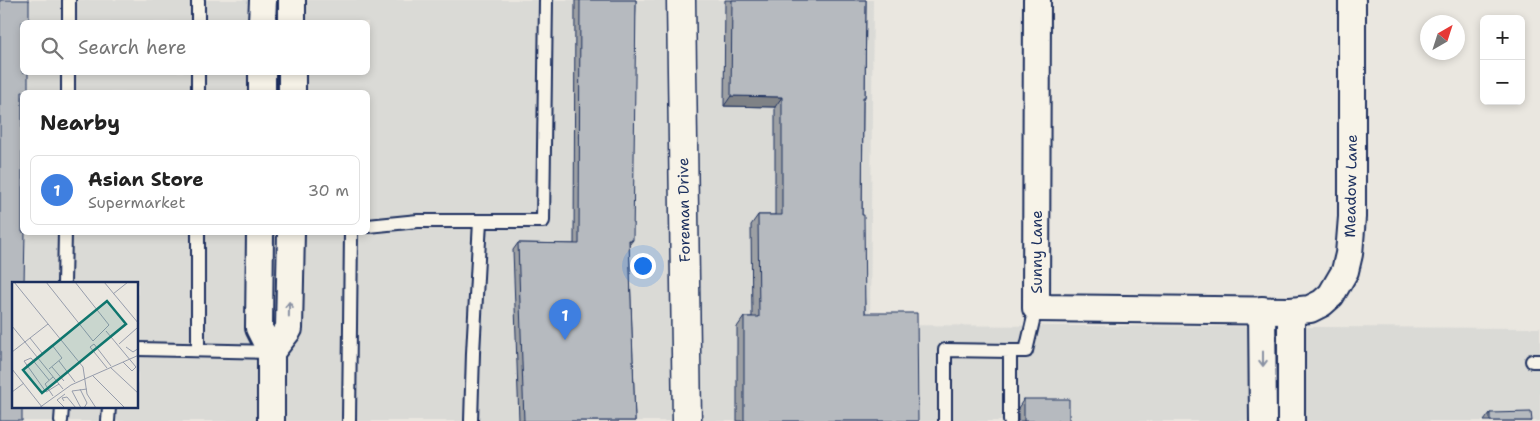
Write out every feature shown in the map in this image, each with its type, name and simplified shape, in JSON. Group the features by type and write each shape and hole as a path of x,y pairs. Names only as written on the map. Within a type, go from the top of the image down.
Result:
{"street":[{"path":"262,0 262,20"},
{"path":"292,0 292,20"},
{"name":"Foreman Drive","path":"682,0 687,421"},
{"name":"Sunny Lane","path":"1037,0 1036,308 1262,310"},
{"name":"Meadow Lane","path":"1262,310 1291,311 1310,309 1331,296 1345,271 1349,254 1352,217 1352,0"},
{"path":"262,75 262,90"},
{"path":"292,75 292,90"},
{"path":"260,235 259,328 271,352 271,421"},
{"path":"271,352 289,329 290,235"},
{"path":"1262,310 1263,421"},
{"path":"1291,311 1292,421"}],"lane":[{"path":"69,0 69,20"},
{"path":"198,0 198,20"},
{"path":"370,226 418,221 543,221 546,0"},
{"path":"68,75 68,90"},
{"path":"198,75 198,90"},
{"path":"471,421 480,220"},
{"path":"64,282 65,235"},
{"path":"198,235 198,350"},
{"path":"349,421 351,235"},
{"path":"945,421 945,350 1026,351 1036,308"},
{"path":"139,349 271,352"},
{"path":"1010,351 1010,421"},
{"path":"61,421 62,408"},
{"path":"108,421 109,408"}],"shaded area":[{"path":"0,0 873,0 870,325 1540,328 1540,421 0,421"}],"building":[{"path":"0,0 29,0 29,20 20,20 20,75 28,75 28,90 20,90 20,235 25,235 24,282 12,282 12,408 22,408 22,421 0,421"},
{"path":"580,0 636,0 633,240 629,240 635,421 524,421 518,243 579,244"},
{"path":"732,0 866,0 862,215 864,215 865,313 917,313 918,421 744,421 744,317 759,317 758,215 782,215 782,97 731,96"},
{"path":"1024,399 1069,399 1069,421 1024,421"},
{"path":"1531,412 1532,421 1490,421 1490,413"}],"place":[{"name":"Asian Store","path":"565,340"}]}
